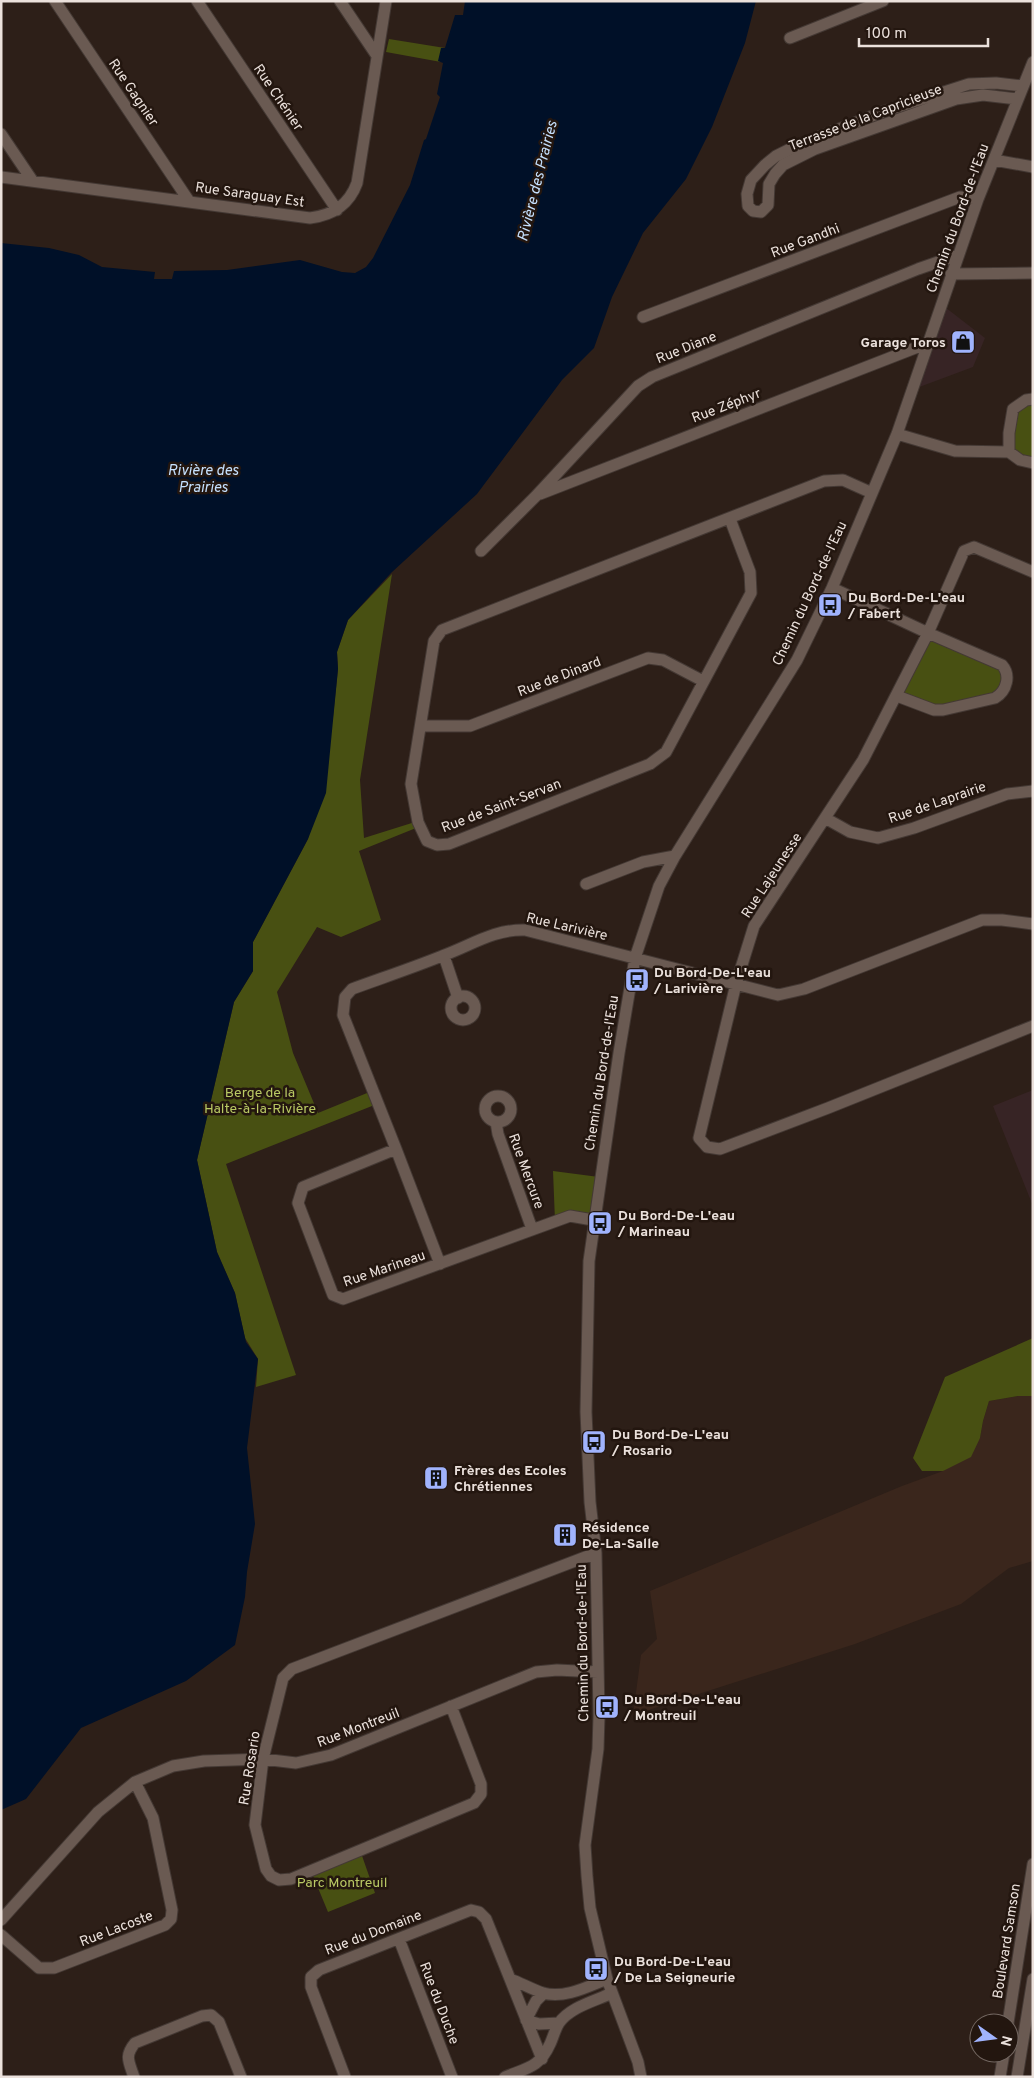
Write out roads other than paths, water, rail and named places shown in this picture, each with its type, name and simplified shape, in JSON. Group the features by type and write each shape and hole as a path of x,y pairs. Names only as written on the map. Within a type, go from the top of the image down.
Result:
{"street":[{"name":"Rue Gagnier","path":"55,1 189,200"},
{"name":"Rue Chénier","path":"197,1 337,210"},
{"path":"340,1 378,56"},
{"path":"337,210 353,193 357,183 386,1"},
{"path":"790,38 883,1"},
{"name":"Chemin du Bord-de-l'Eau","path":"641,2077 638,2062 607,1979 590,1908 586,1845 598,1749 596,1553 590,1502 586,1412 588,1260 635,958 658,886 797,660 832,588 897,434 978,199 1033,62"},
{"name":"Terrasse de la Capricieuse","path":"1017,99 983,95 956,99 815,149 783,165 769,184 768,205 760,212 753,211 748,206 747,194 751,180 776,156 798,145 885,111 969,84 996,83 1022,86"},
{"path":"885,111 890,122"},
{"path":"1,134 32,180"},
{"path":"994,160 1033,167"},
{"name":"Rue Saraguay Est","path":"1,177 189,200 310,218 337,210"},
{"name":"Rue Gandhi","path":"643,317 960,197 978,199"},
{"name":"Rue Diane","path":"481,551 536,496 638,386 652,377 935,262 958,255"},
{"path":"951,274 1033,273"},
{"name":"Rue Zéphyr","path":"536,496 928,343"},
{"path":"1009,452 1009,433 1013,409 1026,400 1033,399"},
{"path":"897,434 955,451 1009,452 1020,460 1033,463"},
{"name":"Rue de Saint-Servan","path":"730,519 750,572 751,593 666,752 650,764 449,844 437,845 427,841 418,822 411,784 434,641 442,630 824,481 843,480 872,493"},
{"name":"Rue Lajeunesse","path":"1033,572 974,547 964,551 928,633 897,696 862,760 754,926 736,984 699,1138 706,1147 720,1149 837,1105 1033,1026"},
{"path":"832,588 1002,665 1007,670 1008,678 1001,694 995,698 943,710 934,710 897,696"},
{"name":"Rue de Dinard","path":"420,726 470,726 648,658 663,660 703,681"},
{"name":"Rue de Laprairie","path":"825,818 850,832 878,838 914,828 1007,794 1033,792"},
{"path":"586,884 643,862 675,856"},
{"name":"Rue Larivière","path":"440,1264 343,1015 345,997 352,989 444,956 500,932 525,930 778,995 804,989 982,920 1002,920 1033,924"},
{"path":"444,956 458,998"},
{"name":"Rue Mercure","path":"496,1122 498,1134 532,1229"},
{"name":"Rue Marineau","path":"396,1149 303,1187 298,1203 333,1295 343,1300 570,1216 593,1220"},
{"name":"Rue Rosario","path":"451,1706 481,1784 481,1794 474,1803 291,1879 279,1880 271,1876 266,1869 255,1825 263,1759 283,1678 292,1669 596,1553"},
{"name":"Rue Montreuil","path":"1,1920 98,1812 135,1782 173,1766 204,1761 263,1759 296,1763 331,1755 536,1672 557,1670 598,1672"},
{"name":"Rue Lacoste","path":"1,1935 40,1968 46,1969 54,1968 166,1925 171,1919 172,1910 153,1818 135,1782"},
{"name":"Boulevard Samson","path":"1010,2013 1033,1864"},
{"name":"Rue du Domaine","path":"345,2077 311,1987 311,1977 319,1970 470,1910 479,1912 486,1919 542,2059"},
{"name":"Rue du Duche","path":"399,1939 452,2077"},
{"path":"510,1979 544,1993 560,1995 607,1979"},
{"path":"1017,2077 1033,1979"},
{"path":"544,1993 536,2001 526,2020 540,2024 559,2023"},
{"path":"505,2077 536,2065 542,2059 559,2023 577,2009 612,1993"},
{"path":"134,2077 128,2060 128,2050 135,2043 202,2016 211,2016 219,2022 241,2077"},
{"path":"1000,2077 1002,2063"}],"water":[{"name":"Rivière des Prairies","path":"465,1 756,1 745,43 712,127 686,179 643,233 612,297 594,348 562,380 477,494 391,573 348,620 337,652 338,669 326,793 308,839 253,942 253,971 234,1002 197,1160 217,1252 235,1293 246,1342 258,1359 247,1448 255,1524 245,1597 235,1645 186,1681 81,1728 26,1799 1,1810 1,243 49,248 79,255 102,267 155,272 154,279 172,279 174,271 227,270 300,260 342,272 355,273 366,267 373,258 410,185 440,97 437,94 443,63 438,61 441,48 445,48 455,15 463,15"}],"place":[{"name":"Garage Toros","path":"963,342"},
{"name":"Du Bord-De-L'eau / Fabert","path":"830,605"},
{"name":"Du Bord-De-L'eau / Larivière","path":"637,980"},
{"name":"Du Bord-De-L'eau / Marineau","path":"600,1223"},
{"name":"Du Bord-De-L'eau / Rosario","path":"594,1442"},
{"name":"Frères des Ecoles Chrétiennes","path":"436,1478"},
{"name":"Résidence De-La-Salle","path":"565,1535"},
{"name":"Du Bord-De-L'eau / Montreuil","path":"607,1707"},
{"name":"Du Bord-De-L'eau / De La Seigneurie","path":"596,1969"}],"park label":[{"name":"Berge de la Halte-à-la-Rivière","path":"260,1100"},
{"name":"Parc Montreuil","path":"342,1882"}]}
